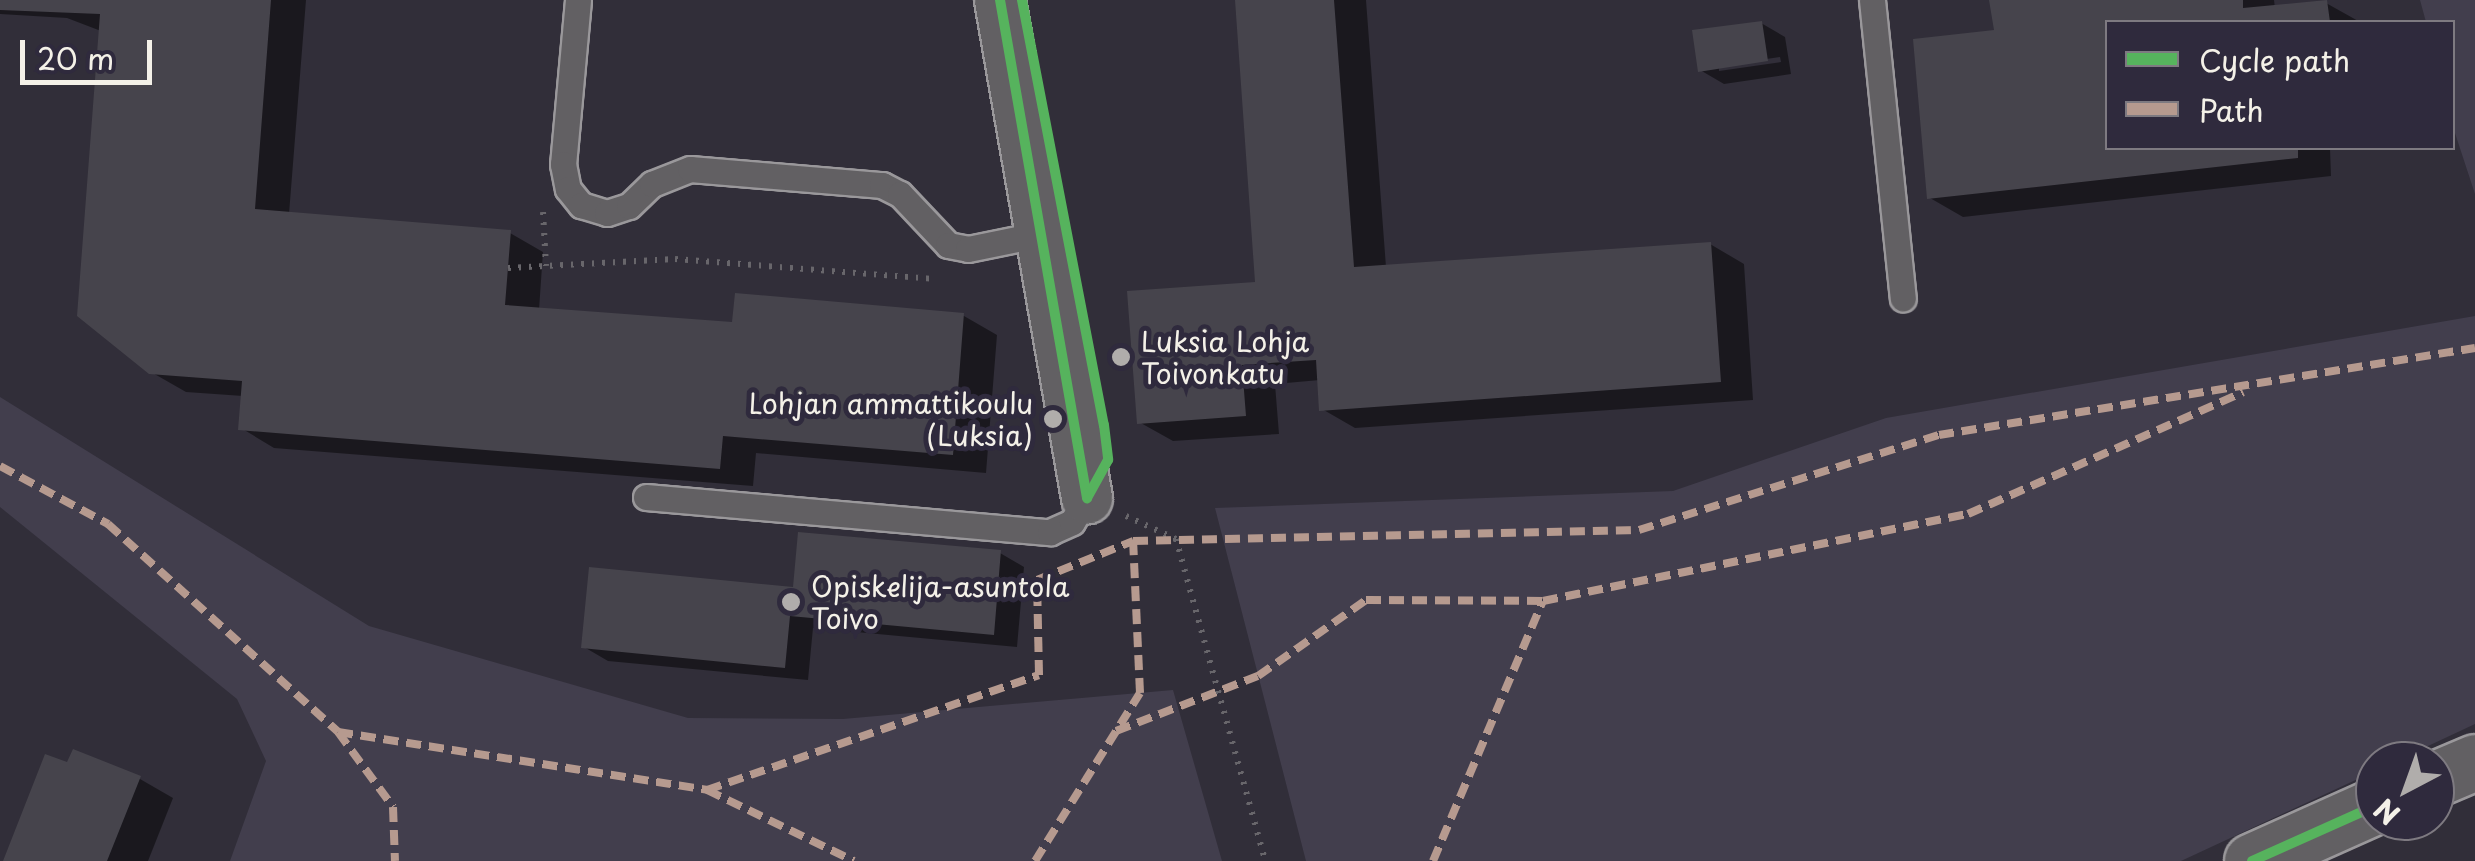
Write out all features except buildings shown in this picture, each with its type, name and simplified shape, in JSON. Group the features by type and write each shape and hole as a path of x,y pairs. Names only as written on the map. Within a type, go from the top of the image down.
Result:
{"street":[{"path":"1000,0 1087,498"},
{"path":"2252,861 2355,815"}],"lane":[{"path":"578,0 563,164 568,190 580,206 618,210 670,174 690,170 882,185 900,194 948,245 968,250 1041,234"},
{"path":"1872,0 1903,298"},
{"path":"646,497 1050,532 1072,522 1087,498"}],"path":[{"path":"508,268 675,259 952,280"},
{"path":"1176,540 1265,861"}],"shaded area":[{"path":"2420,0 2475,0 2475,194 2455,133 2455,20 2425,20"},
{"path":"2475,316 2475,724 2439,741 2355,741 2355,780 2181,861 1306,861 1215,508 1673,491 1886,418"},
{"path":"0,397 369,626 688,718 843,719 1173,690 1222,861 230,861 266,761 237,699 0,507"}],"marked path":[{"path":"338,732 707,790 1039,675 1037,580 1133,541 1639,530 1939,435 2475,348"},
{"path":"1433,861 1543,601 1968,514 2243,392"},
{"path":"0,466 108,524 338,732 393,807 395,861"},
{"path":"1035,861 1140,693 1133,541"},
{"path":"1116,731 1258,676 1366,600 1543,601"},
{"path":"707,790 854,861"}],"cycle path":[{"path":"1000,0 1087,498"},
{"path":"1022,0 1104,425 1108,460 1087,498"},
{"path":"2252,861 2355,815"}],"place":[{"name":"Luksia Lohja Toivonkatu","path":"1121,357"},
{"name":"Lohjan ammattikoulu (Luksia)","path":"1053,419"},
{"name":"Opiskelija-asuntola Toivo","path":"791,602"}]}
